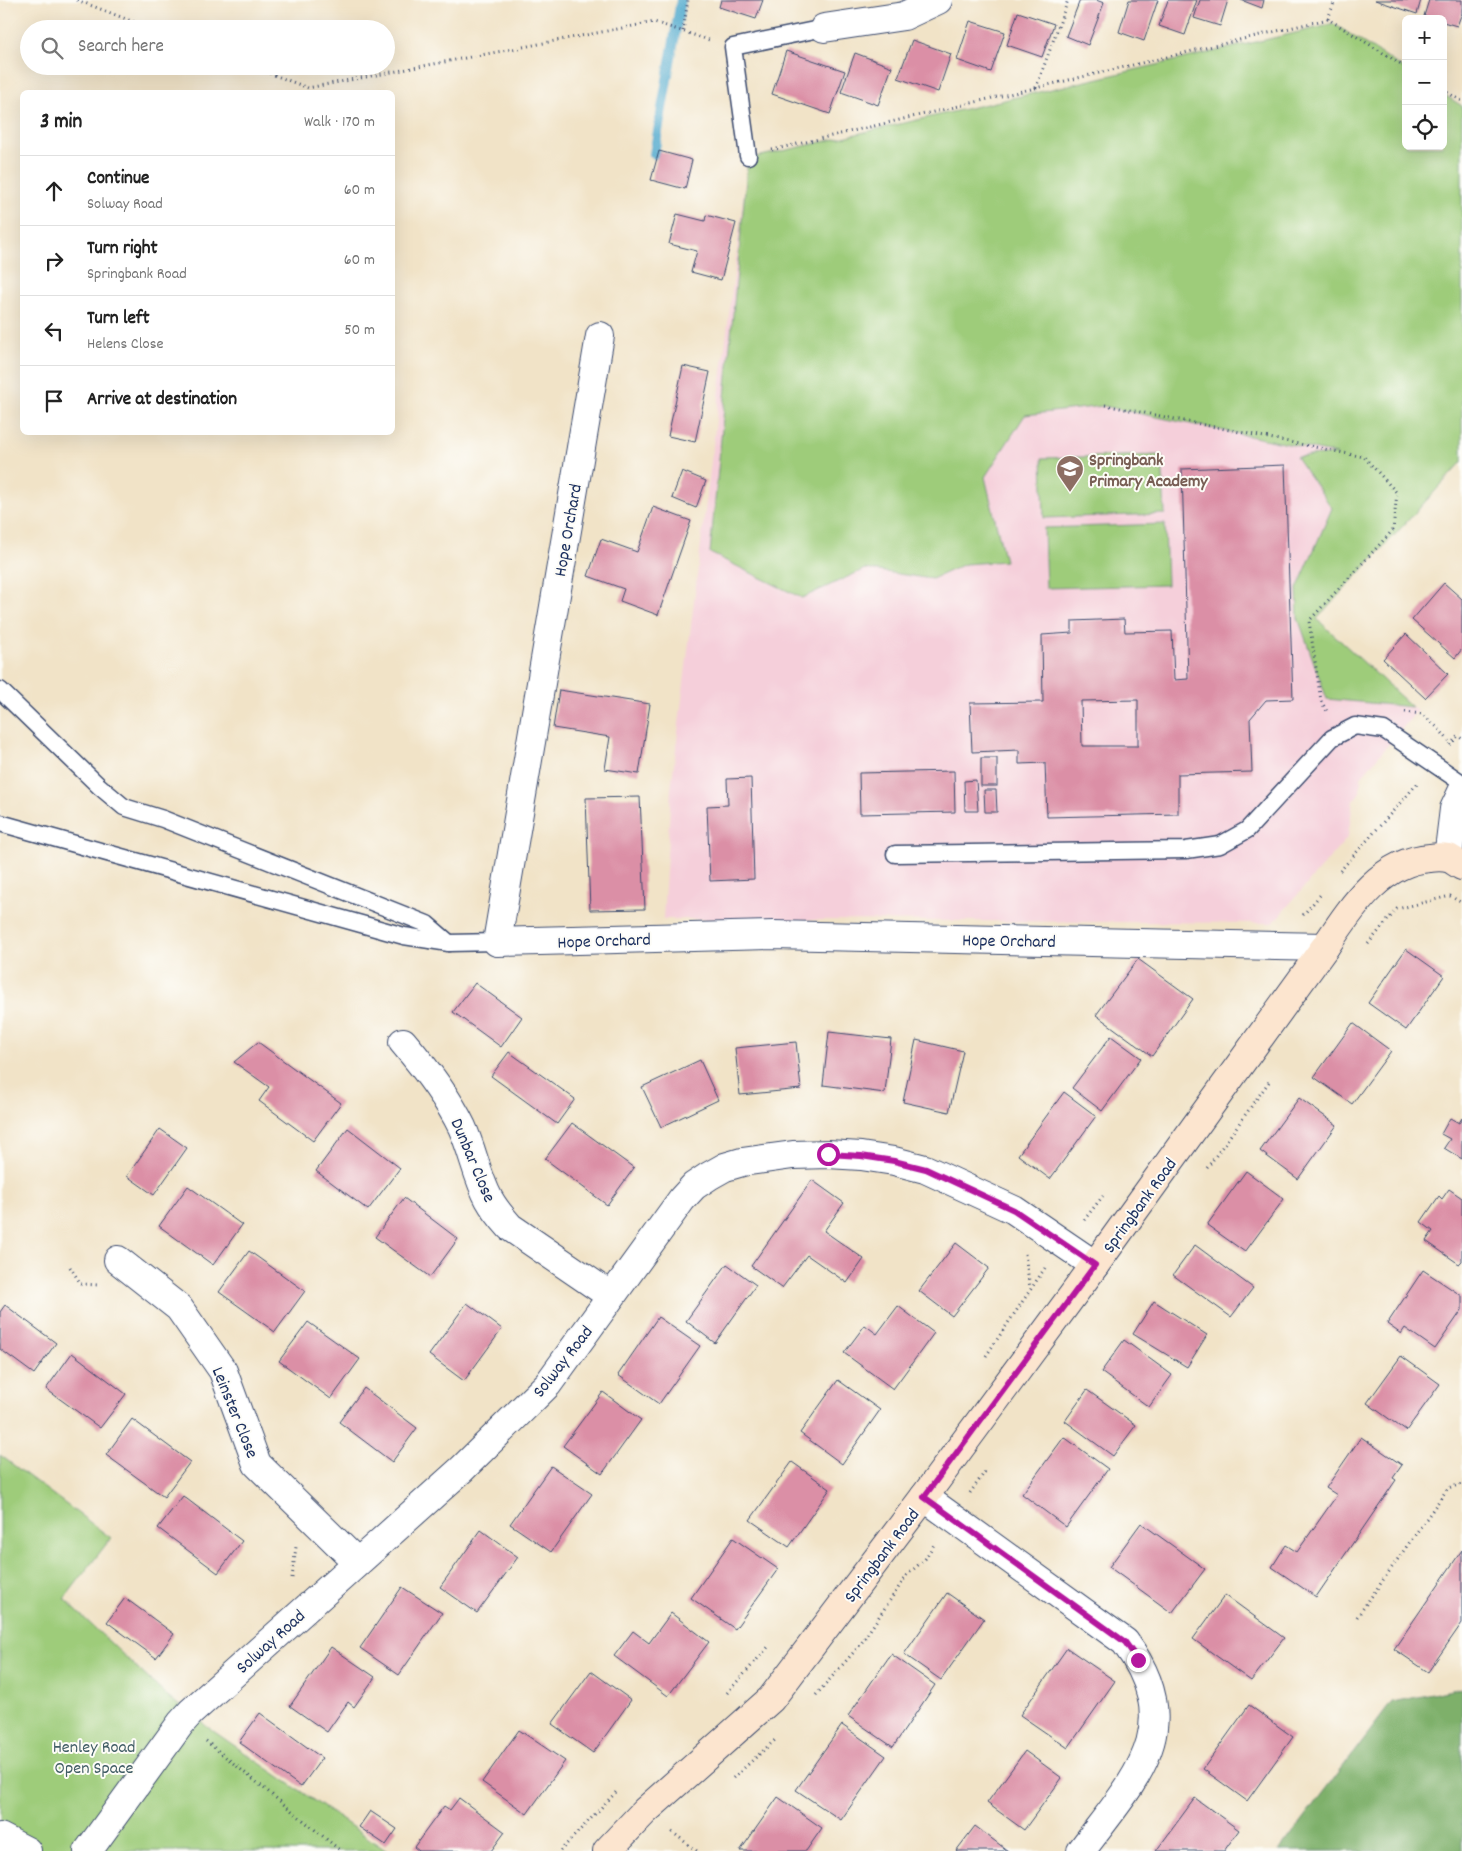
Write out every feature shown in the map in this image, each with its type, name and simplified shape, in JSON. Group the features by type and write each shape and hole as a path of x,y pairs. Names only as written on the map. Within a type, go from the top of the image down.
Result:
{"street":[{"path":"824,28 904,16 938,0"},
{"name":"Hope Orchard","path":"600,336 497,942 773,935 1325,947"},
{"path":"1455,862 1454,809 1462,792"},
{"name":"Springbank Road","path":"607,1851 644,1811 772,1699 1095,1265 1325,947 1350,909 1383,876 1407,862 1420,858 1455,862"},
{"name":"Dunbar Close","path":"403,1042 426,1068 446,1097 462,1128 489,1199 498,1214 510,1227 611,1296"},
{"name":"Solway Road","path":"88,1851 191,1712 462,1469 548,1384 682,1199 694,1186 709,1176 725,1167 742,1162 793,1155 828,1154 894,1161 926,1169 1014,1210 1095,1265"},
{"name":"Leinster Close","path":"118,1260 179,1308 223,1371 257,1464 358,1562"},
{"path":"924,1497 1125,1642 1138,1660 1148,1681 1153,1704 1153,1724 1150,1745 1143,1764 1133,1782 1081,1851"},
{"path":"0,1836 27,1851"}],"lane":[{"path":"748,156 733,48 824,28"},
{"path":"0,690 99,786 124,807 163,819 427,924 449,944"},
{"path":"895,854 1186,850 1220,845 1247,830 1332,738 1355,726 1384,730 1462,783"},
{"path":"0,822 404,936 449,944 497,942"}],"path":[{"path":"76,0 128,20"},
{"path":"395,71 654,22 683,31 688,0"},
{"path":"1036,88 1068,0"},
{"path":"1328,19 1335,0"},
{"path":"748,156 1328,19 1402,64"},
{"path":"274,75 308,88 376,75"},
{"path":"1447,92 1462,101"},
{"path":"1105,405 1364,457 1397,493 1392,530 1309,620 1321,701 1329,716"},
{"path":"1335,877 1458,736 1462,740"},
{"path":"1288,946 1291,930 1322,892"},
{"path":"984,1359 1030,1288 1109,1189"},
{"path":"1023,1245 1030,1288"},
{"path":"70,1267 81,1284 106,1285"},
{"path":"1357,1617 1448,1488 1462,1484"},
{"path":"292,1582 296,1544"},
{"path":"720,1699 776,1638"},
{"path":"204,1740 341,1851"},
{"path":"560,1851 619,1790"},
{"path":"672,1832 697,1851"}],"shaded area":[{"name":"Springbank Primary Academy","path":"1334,24 1402,67 1402,150 1447,150 1447,97 1462,106 1462,462 1317,619 1417,711 1361,777 1360,792 1353,801 1348,837 1273,923 663,919 671,789 748,159"}],"green space":[{"path":"1334,24 1402,67 1402,150 1447,150 1447,97 1462,106 1462,462 1317,619 1412,707 1327,699 1298,618 1297,589 1332,508 1296,457 1337,454 1103,406 1025,415 985,477 1005,561 965,564 932,579 865,569 802,598 710,553 748,159"},
{"path":"1162,455 1165,514 1044,518 1042,458"},
{"path":"1165,524 1167,585 1046,588 1044,528"},
{"name":"Henley Road Open Space","path":"0,1455 111,1538 64,1599 170,1699 387,1851 27,1851 0,1837"},
{"path":"1462,1688 1462,1851 1279,1851 1392,1702"}],"building":[{"path":"721,0 763,0 756,19 719,7"},
{"path":"1080,0 1096,0 1104,3 1088,45 1066,36"},
{"path":"1129,0 1158,0 1144,41 1119,32"},
{"path":"1168,0 1197,0 1185,35 1159,26"},
{"path":"1200,0 1228,0 1220,26 1194,18"},
{"path":"1241,0 1264,0 1262,8"},
{"path":"1375,0 1421,0 1417,14"},
{"path":"1429,0 1462,0 1462,13 1457,26 1447,23 1447,15 1424,15"},
{"path":"1018,12 1054,24 1042,57 1007,45"},
{"path":"970,21 1005,32 991,72 957,60"},
{"path":"912,40 951,54 938,92 898,78"},
{"path":"786,51 845,71 830,114 772,94"},
{"path":"855,53 892,67 878,105 841,92"},
{"path":"659,151 692,160 685,189 651,180"},
{"path":"677,214 705,221 706,215 736,223 721,280 691,272 697,251 669,244"},
{"path":"683,366 710,372 695,442 668,436"},
{"path":"1285,465 1293,699 1266,700 1250,719 1252,772 1178,774 1178,814 1047,817 1045,763 1019,764 1019,750 972,752 970,703 1043,702 1042,635 1072,633 1072,621 1124,619 1125,632 1172,631 1174,680 1188,679 1182,469","holes":["1138,700 1138,746 1082,746 1081,701"]},
{"path":"682,471 706,481 696,508 672,498"},
{"path":"653,507 691,521 658,615 620,601 624,589 588,576 601,539 637,552"},
{"path":"1444,583 1462,599 1462,649 1455,658 1412,620"},
{"path":"1406,634 1448,674 1425,698 1383,659"},
{"path":"559,690 650,704 639,774 605,769 610,737 553,728"},
{"path":"981,758 997,758 997,786 981,786"},
{"path":"954,771 955,812 860,814 859,773"},
{"path":"751,778 754,879 710,881 707,806 728,805 727,779"},
{"path":"976,780 978,811 965,811 964,781"},
{"path":"984,790 996,790 997,812 985,812"},
{"path":"640,797 645,909 590,910 586,798"},
{"path":"1406,949 1444,976 1406,1030 1368,1003"},
{"path":"1138,959 1193,999 1152,1056 1096,1015"},
{"path":"475,983 522,1017 501,1047 453,1012"},
{"path":"1353,1023 1391,1051 1352,1104 1314,1077"},
{"path":"829,1032 891,1039 885,1093 823,1085"},
{"path":"1111,1036 1141,1058 1102,1111 1072,1088"},
{"path":"916,1040 963,1051 949,1112 903,1102"},
{"path":"258,1042 341,1103 313,1141 259,1101 269,1087 234,1062"},
{"path":"796,1042 801,1089 740,1095 735,1048"},
{"path":"509,1052 575,1099 557,1124 491,1076"},
{"path":"700,1060 718,1100 661,1127 642,1087"},
{"path":"1064,1092 1096,1116 1050,1179 1018,1155"},
{"path":"1299,1098 1337,1125 1298,1179 1260,1151"},
{"path":"1450,1118 1459,1123 1462,1118 1462,1159 1444,1148 1450,1139 1441,1134"},
{"path":"572,1123 634,1168 607,1205 545,1159"},
{"path":"348,1128 400,1168 368,1210 316,1171"},
{"path":"160,1129 187,1148 154,1195 127,1176"},
{"path":"1246,1171 1284,1199 1245,1252 1207,1225"},
{"path":"812,1180 844,1203 824,1231 864,1259 847,1283 807,1255 782,1288 751,1266"},
{"path":"188,1186 242,1225 213,1265 159,1226"},
{"path":"1449,1189 1462,1198 1462,1261 1459,1264 1426,1241 1433,1231 1421,1222 1439,1196 1442,1199"},
{"path":"404,1198 458,1239 430,1277 375,1237"},
{"path":"956,1243 989,1268 952,1316 919,1291"},
{"path":"1195,1245 1253,1288 1231,1317 1173,1275"},
{"path":"249,1251 305,1291 275,1332 219,1292"},
{"path":"727,1264 756,1285 715,1343 686,1321"},
{"path":"1423,1270 1462,1296 1462,1310 1435,1349 1405,1328 1401,1334 1387,1324"},
{"path":"1154,1301 1207,1335 1187,1367 1133,1334"},
{"path":"467,1303 502,1329 464,1381 429,1355"},
{"path":"5,1305 56,1343 34,1374 0,1349 0,1312"},
{"path":"898,1306 934,1333 893,1389 844,1353 865,1325 877,1334"},
{"path":"658,1317 700,1346 659,1404 618,1375"},
{"path":"308,1322 360,1359 331,1399 279,1361"},
{"path":"1124,1340 1172,1375 1149,1407 1101,1372"},
{"path":"72,1353 126,1394 100,1428 46,1389"},
{"path":"1401,1356 1440,1384 1406,1431 1367,1403"},
{"path":"838,1380 880,1410 842,1464 800,1433"},
{"path":"364,1388 417,1428 392,1462 339,1422"},
{"path":"1087,1390 1136,1425 1113,1456 1065,1421"},
{"path":"603,1392 641,1420 602,1474 563,1446"},
{"path":"132,1419 190,1462 164,1497 106,1455"},
{"path":"1064,1437 1108,1469 1066,1527 1022,1494"},
{"path":"1361,1437 1402,1465 1393,1478 1396,1480 1316,1597 1272,1567 1286,1545 1297,1552 1337,1495 1326,1488"},
{"path":"792,1462 830,1489 789,1547 750,1520"},
{"path":"551,1466 592,1494 551,1552 510,1524"},
{"path":"183,1496 242,1541 218,1573 158,1528"},
{"path":"1141,1523 1205,1569 1172,1613 1109,1567"},
{"path":"481,1530 518,1557 477,1613 440,1587"},
{"path":"733,1538 778,1569 735,1629 691,1598"},
{"path":"1462,1550 1462,1623 1428,1672 1394,1649"},
{"path":"402,1587 442,1613 399,1675 360,1648"},
{"path":"947,1593 984,1619 941,1680 904,1654"},
{"path":"1225,1595 1284,1638 1251,1681 1193,1639"},
{"path":"125,1598 174,1634 156,1658 107,1622"},
{"path":"671,1613 709,1642 668,1696 614,1656 633,1631 649,1643"},
{"path":"331,1647 375,1677 354,1707 348,1702 327,1732 290,1706"},
{"path":"1067,1648 1115,1681 1068,1748 1020,1715"},
{"path":"891,1654 935,1685 893,1747 848,1716"},
{"path":"591,1671 631,1700 593,1753 552,1724"},
{"path":"1249,1705 1293,1737 1247,1801 1203,1769"},
{"path":"260,1713 322,1758 301,1787 239,1742"},
{"path":"842,1725 886,1756 841,1820 796,1790"},
{"path":"519,1730 565,1761 527,1814 482,1782"},
{"path":"1025,1751 1062,1778 1024,1830 987,1803"},
{"path":"778,1797 822,1828 806,1851 740,1851"},
{"path":"459,1798 505,1832 491,1851 419,1851 414,1847 444,1806 450,1810"},
{"path":"1195,1798 1239,1830 1224,1851 1156,1851"},
{"path":"370,1811 397,1829 386,1845 359,1827"},
{"path":"975,1826 1008,1851 956,1851"}],"waterway":[{"path":"654,154 681,0"}],"place":[{"name":"Springbank Primary Academy","path":"1070,493"}],"route":[{"path":"828,1154 894,1161 926,1169 1014,1210 1095,1265 924,1497 1125,1642 1138,1660"}]}
